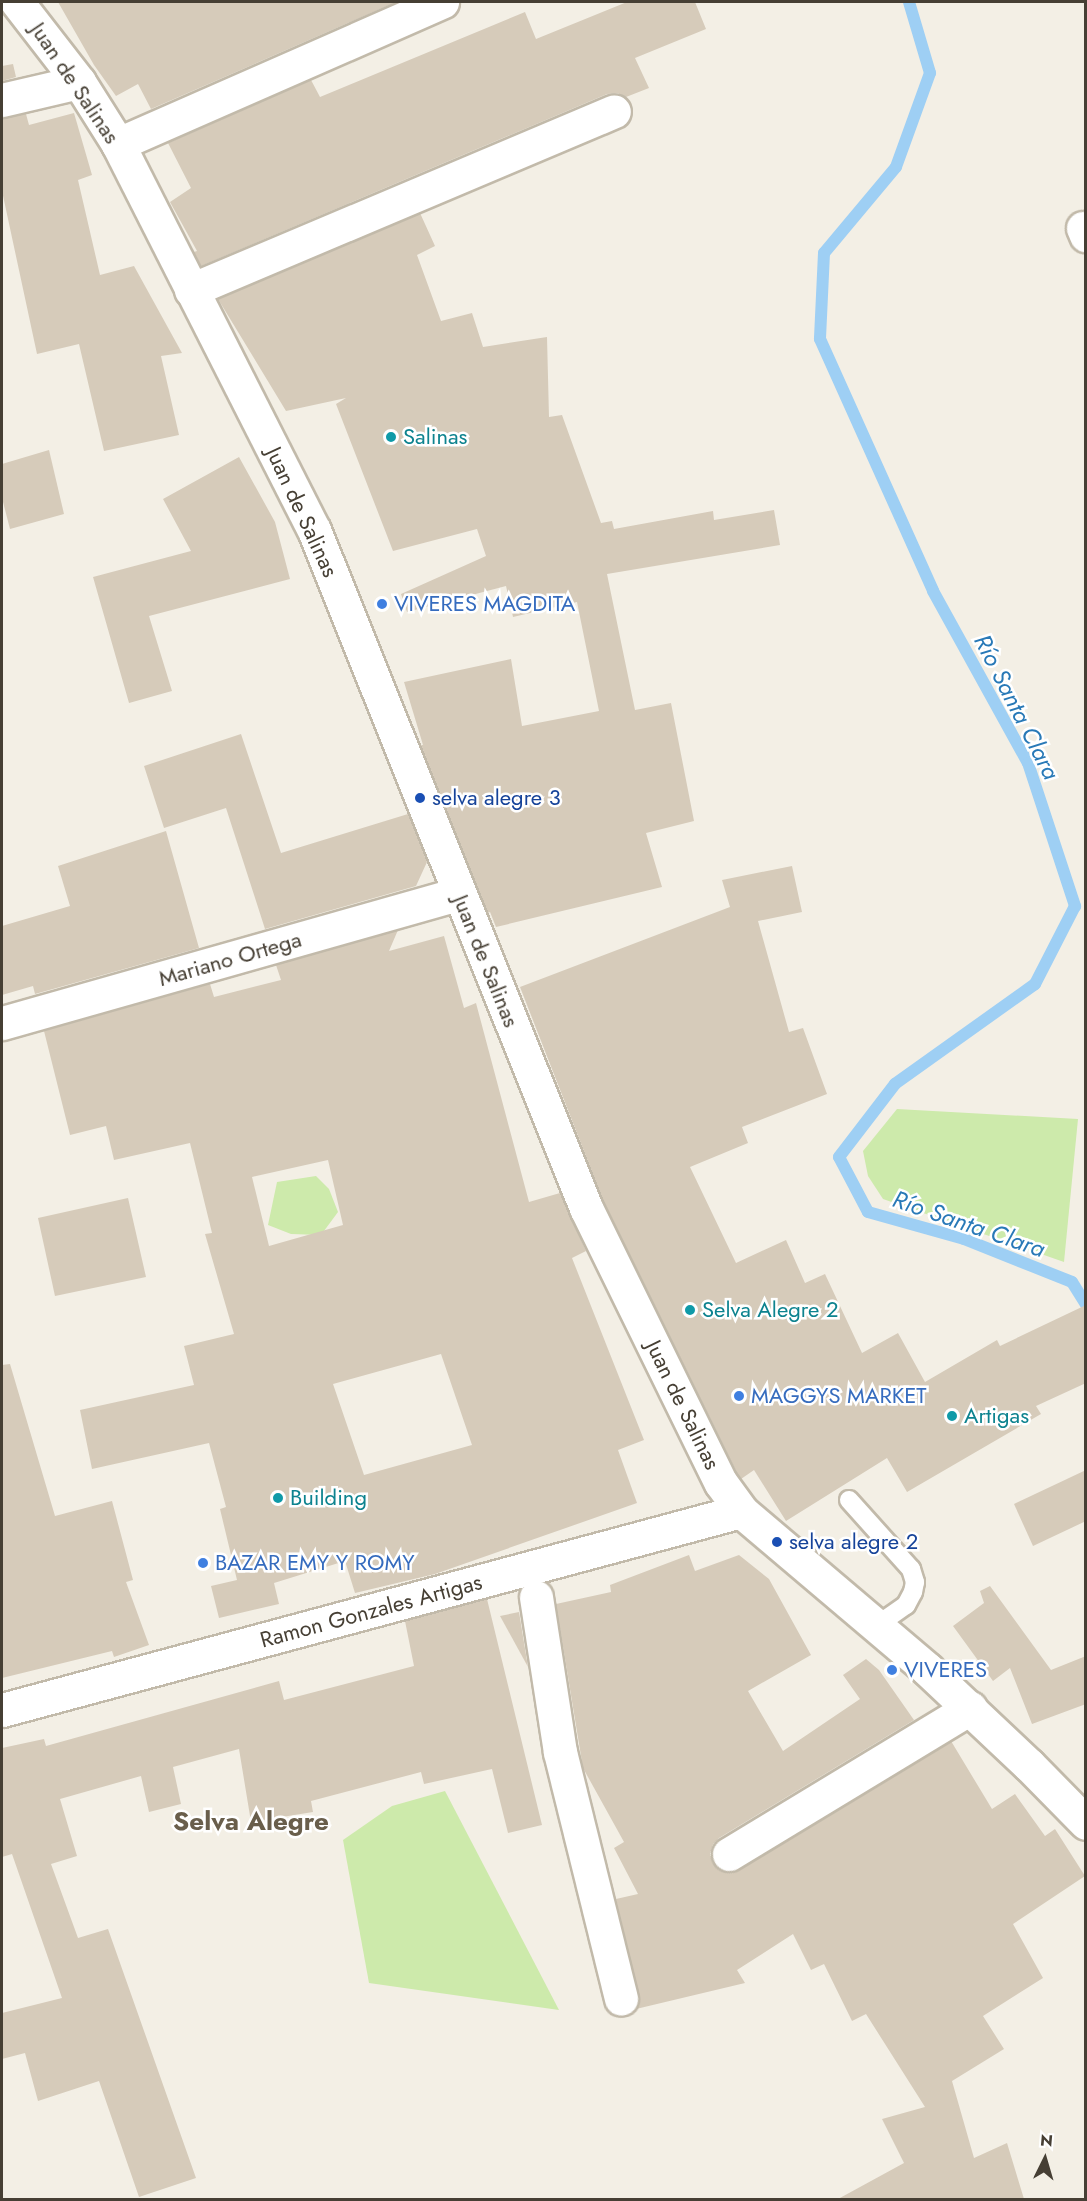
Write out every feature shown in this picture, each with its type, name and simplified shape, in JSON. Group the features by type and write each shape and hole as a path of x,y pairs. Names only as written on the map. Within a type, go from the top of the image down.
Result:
{"street":[{"name":"Juan de Salinas","path":"17,2 79,82 118,144 314,530 458,894 586,1208 721,1483 741,1511 877,1625 970,1708 1086,1823"},
{"path":"118,144 442,2"},
{"path":"2,100 79,82"},
{"path":"191,290 614,111"},
{"name":"Mariano Ortega","path":"2,1023 458,894"},
{"name":"Ramon Gonzales Artigas","path":"2,1710 741,1511"},
{"path":"536,1598 560,1752 621,1999"},
{"path":"729,1854 970,1708"}],"lane":[{"path":"849,1500 911,1569 915,1582 906,1605 877,1625"}],"green space":[{"path":"897,1109 1078,1119 1064,1262 883,1199 868,1176 863,1151"},
{"path":"316,1176 329,1189 338,1212 321,1235 291,1234 268,1225 277,1182"},
{"path":"445,1791 559,2010 369,1983 343,1840 392,1806"}],"building":[{"path":"58,2 396,2 151,109 138,84 116,96 94,65"},
{"path":"627,2 695,2 706,29 635,58 649,88 626,97 617,93 607,94 201,266 194,252 197,251 170,202 191,188 168,143 311,80 320,97 525,12 536,39"},
{"path":"13,64 16,77 2,81 2,66"},
{"path":"74,113 92,175 78,180 100,275 134,266 182,353 161,356 179,435 104,451 79,344 37,354 2,191 2,118 26,114 29,125"},
{"path":"420,213 435,246 417,255 441,321 472,313 483,347 547,337 549,417 562,415 601,523 612,521 614,529 713,511 714,520 774,510 780,545 607,574 635,710 671,703 694,821 646,833 662,887 496,927 490,912 488,913 421,745 423,745 404,682 511,659 522,726 599,711 577,602 513,617 506,586 407,612 401,594 486,556 477,529 393,551 336,404 346,398 286,411 218,299"},
{"path":"49,450 64,514 10,529 2,498 2,464"},
{"path":"239,457 275,522 290,579 149,616 172,691 129,703 93,577 191,551 163,499"},
{"path":"241,734 281,853 408,814 427,862 416,886 265,929 226,808 164,828 144,766"},
{"path":"166,831 199,948 35,994 33,986 2,995 2,926 70,906 58,866"},
{"path":"792,866 802,912 758,921 789,1032 803,1028 827,1094 742,1127 748,1143 690,1167 736,1263 786,1240 805,1283 825,1274 862,1353 898,1333 925,1382 997,1340 1000,1346 1086,1305 1086,1383 1036,1406 1041,1414 907,1492 887,1458 786,1521 754,1470 741,1479 737,1473 603,1200 520,987 730,907 722,880"},
{"path":"398,930 389,951 444,936 464,1008 476,1003 529,1202 560,1193 586,1251 572,1258 644,1440 618,1450 637,1503 435,1574 355,1593 345,1561 274,1583 279,1604 219,1618 211,1586 237,1580 220,1509 226,1507 209,1443 92,1469 80,1410 194,1385 184,1346 234,1334 205,1234 212,1233 190,1143 114,1160 106,1126 70,1135 44,1031 210,984 214,997 281,980 276,965","holes":["328,1160 343,1225 269,1246 252,1177","441,1354 472,1445 364,1475 333,1384"]},
{"path":"128,1198 146,1277 55,1296 38,1218"},
{"path":"10,1364 55,1516 112,1501 133,1580 126,1582 149,1645 114,1657 112,1651 2,1678 2,1365"},
{"path":"1086,1470 1086,1521 1033,1546 1014,1504"},
{"path":"689,1555 695,1571 739,1555 769,1579 811,1655 748,1691 783,1751 860,1699 843,1675 866,1659 879,1670 914,1720 719,1838 713,1844 710,1854 719,1870 729,1873 739,1870 951,1741 992,1809 1015,1794 1045,1836 1055,1829 1085,1876 1013,1924 1043,1978 983,2016 1004,2049 952,2081 974,2158 1007,2143 1024,2199 838,2199 904,2163 882,2119 925,2107 866,2014 852,2021 824,1964 811,1970 793,1934 737,1970 745,1983 636,2009 639,1995 616,1899 638,1894 614,1848 624,1842 583,1768 556,1604 611,1592 610,1585"},
{"path":"990,1586 1051,1670 1086,1656 1086,1704 1032,1724 1010,1668 993,1681 953,1626 984,1603 980,1591"},
{"path":"487,1599 542,1825 508,1833 492,1769 424,1784 421,1772 311,1801 313,1812 251,1822 239,1749 173,1767 181,1804 149,1812 141,1776 60,1799 77,1856 51,1864 78,1938 108,1929 196,2178 139,2197 99,2081 38,2101 25,2053 2,2059 2,2013 62,1998 12,1854 2,1857 2,1748 44,1739 46,1746 279,1681 284,1700 414,1666 405,1621"},
{"path":"519,1612 528,1667 500,1616"}],"waterway":[{"name":"Río Santa Clara","path":"909,2 930,73 896,167 824,253 820,339 933,591 1028,763 1075,906 1035,984 895,1084 839,1157 868,1212 964,1239 1072,1282 1086,1304"}],"place":[{"name":"Salinas","path":"391,437"},
{"name":"VIVERES MAGDITA","path":"382,604"},
{"name":"selva alegre 3","path":"420,798"},
{"name":"Selva Alegre 2","path":"690,1310"},
{"name":"MAGGYS MARKET","path":"739,1396"},
{"name":"Artigas","path":"952,1416"},
{"name":"Building","path":"278,1498"},
{"name":"selva alegre 2","path":"777,1542"},
{"name":"BAZAR EMY Y ROMY","path":"203,1563"},
{"name":"VIVERES","path":"892,1670"}],"district":[{"name":"Selva Alegre","path":"251,1822"}]}
